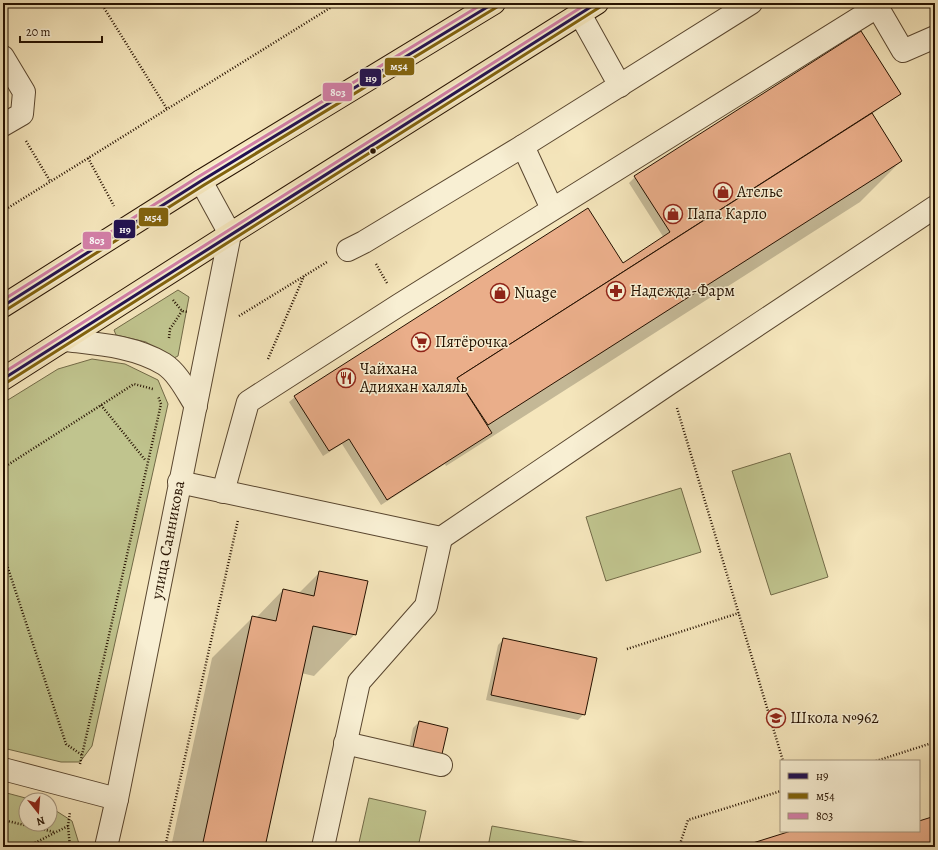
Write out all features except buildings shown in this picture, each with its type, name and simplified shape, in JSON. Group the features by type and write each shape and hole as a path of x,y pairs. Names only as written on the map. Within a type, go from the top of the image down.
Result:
{"main road":[{"path":"3,306 201,181 492,4"},
{"path":"3,379 589,8"}],"street":[{"path":"356,246 523,146 751,3"},
{"path":"223,492 248,402 399,305 876,5 903,51 935,37"},
{"path":"589,8 620,86"},
{"path":"3,57 24,92 22,114 8,122"},
{"path":"523,146 552,209"},
{"path":"201,181 230,234"},
{"path":"323,847 359,682 426,606 441,538 670,383 935,207"},
{"name":"улица Санникова","path":"106,847 117,799 179,482 196,406 230,234"},
{"path":"65,340 125,348 164,365 179,381 196,406"},
{"path":"179,482 441,538"},
{"path":"345,743 441,765"},
{"path":"3,769 117,799"}],"path":[{"path":"101,3 167,109"},
{"path":"3,211 338,3"},
{"path":"8,122 50,181"},
{"path":"356,246 399,305"},
{"path":"267,360 305,275"},
{"path":"3,468 134,384 157,390 164,365 170,329 182,312"},
{"path":"670,383 783,760"},
{"path":"3,553 66,744 82,755 161,404"},
{"path":"101,405 147,462"},
{"path":"165,847 244,496"},
{"path":"627,649 739,613"},
{"path":"879,760 935,742"},
{"path":"679,847 688,820 780,791"},
{"path":"3,820 18,824"},
{"path":"58,830 68,826 70,847"},
{"path":"27,847 54,832"}],"green space":[{"path":"178,290 189,297 178,356 172,359 146,342 116,335 114,330"},
{"path":"92,359 125,364 158,380 168,404 92,746 80,762 61,762 3,748 3,403 58,369"},
{"path":"790,453 828,577 771,595 732,471"},
{"path":"681,488 701,552 606,581 586,517"},
{"path":"3,792 18,796 18,832 58,832 58,812 72,821 80,847 3,847"},
{"path":"369,798 426,811 418,847 358,847"},
{"path":"492,826 610,847 488,847"}],"transit line":[{"name":"803","path":"3,300 198,177 484,3"},
{"name":"н9","path":"3,306 201,181 494,3"},
{"name":"803","path":"3,373 588,3"},
{"name":"н9","path":"3,379 597,3"},
{"name":"м54","path":"6,310 204,185 497,7"},
{"name":"м54","path":"6,383 600,7"}],"place":[{"name":"Ателье","path":"723,192"},
{"name":"Папа Карло","path":"673,214"},
{"name":"Надежда-Фарм","path":"616,291"},
{"name":"Nuage","path":"500,293"},
{"name":"Пятёрочка","path":"421,342"},
{"name":"Чайхана Адияхан халяль","path":"346,378"},
{"name":"Школа №962","path":"776,718"}]}
